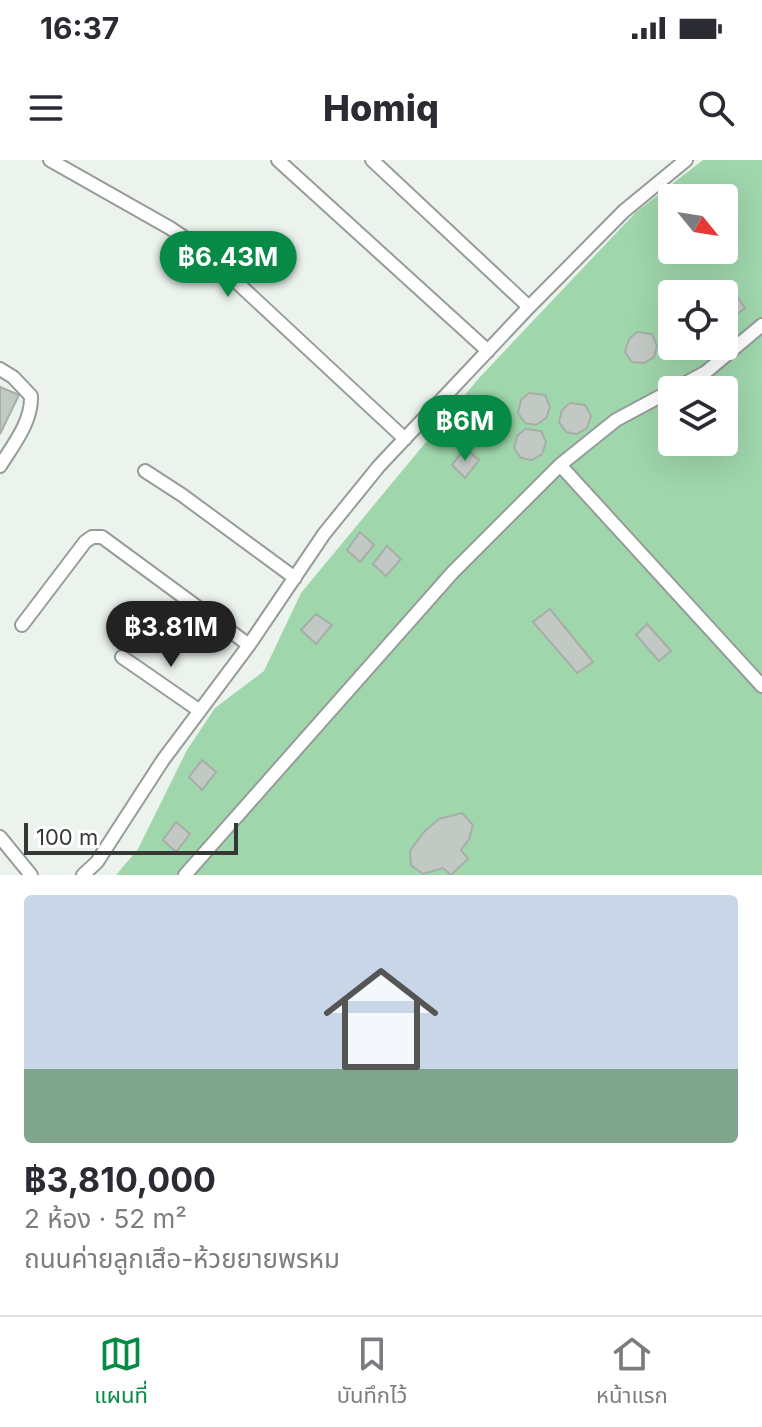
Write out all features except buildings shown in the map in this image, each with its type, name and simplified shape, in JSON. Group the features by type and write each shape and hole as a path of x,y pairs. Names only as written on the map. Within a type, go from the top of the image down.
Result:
{"street":[{"path":"50,160 200,248 405,439"},
{"path":"278,160 488,351"},
{"path":"372,160 529,307"},
{"path":"83,875 97,862 163,760 249,645 324,534 379,466 624,211 686,160"},
{"path":"698,376 762,325"},
{"path":"0,369 13,377 31,396 31,408 21,432 0,466"},
{"path":"185,875 453,572 560,465 616,420 658,398"},
{"path":"560,465 762,686"},
{"path":"145,471 295,578"},
{"path":"22,625 85,542 92,537 102,537 249,645"},
{"path":"122,657 200,711"},
{"path":"0,837 31,875"}],"green space":[{"path":"703,160 762,160 762,875 116,875 138,849 187,750 215,708 264,671 301,593 479,378 636,212 658,195 658,264 738,264 738,184 672,184"}]}
